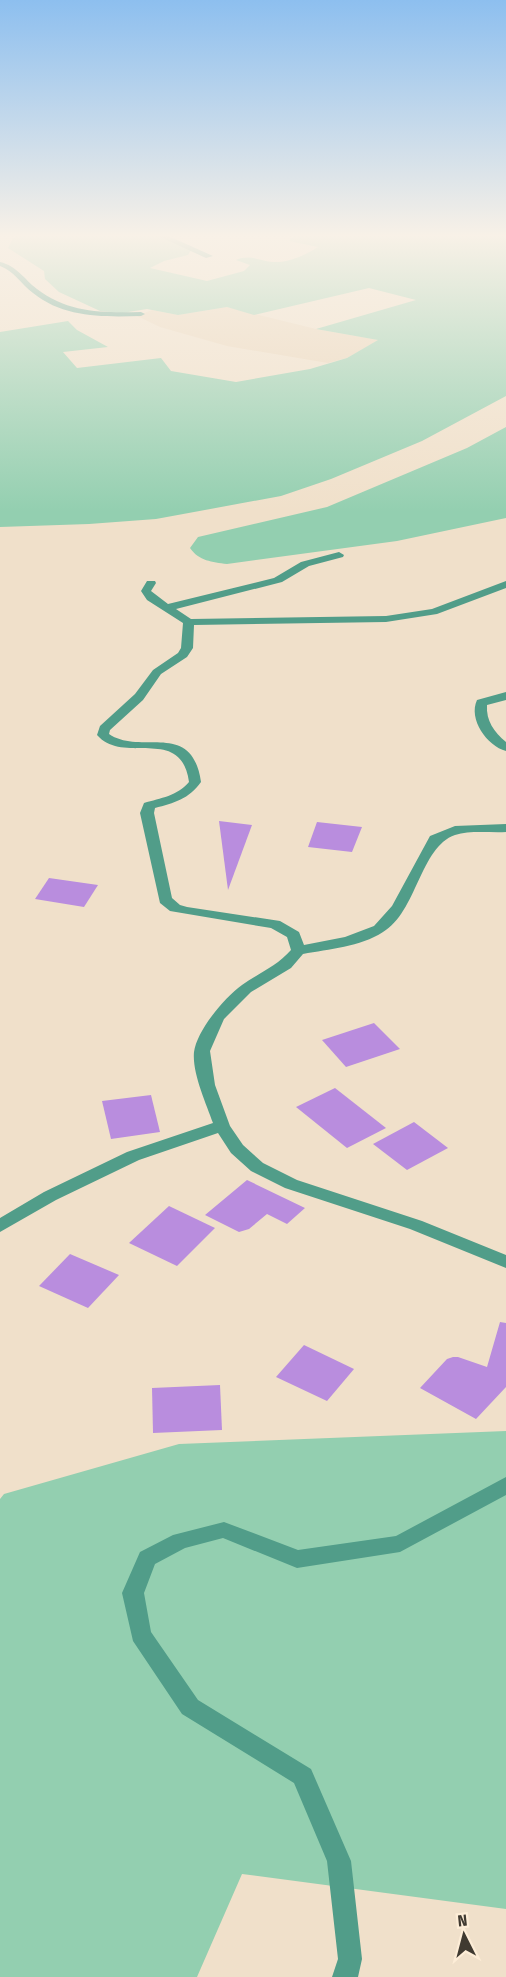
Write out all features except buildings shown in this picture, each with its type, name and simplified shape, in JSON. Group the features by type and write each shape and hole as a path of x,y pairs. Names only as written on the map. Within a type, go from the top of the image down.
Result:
{"street":[{"path":"166,608 278,580 292,570 313,561 339,555"},
{"path":"151,583 146,591 151,598 189,622 386,619 433,612 506,584"},
{"path":"189,622 187,648 183,656 157,672 139,697 120,717 104,729 103,735 107,740 118,743 162,745 184,756 192,764 195,782 190,791 180,797 149,807 147,813 165,900 175,908 187,911 275,924 294,935 298,950"},
{"path":"506,696 481,703 479,710 490,734 506,747"},
{"path":"506,828 455,830 435,839 398,908 379,929 348,941 298,950 286,965 246,989 217,1017 202,1051 207,1085 222,1126 237,1149 257,1167 291,1184 416,1225 506,1262"},
{"path":"0,1226 50,1196 133,1156 222,1126"},
{"path":"345,1977 350,1959 339,1861 303,1776 190,1707 141,1635 133,1593 147,1558 180,1541 224,1530 297,1559 400,1544 506,1485"}],"shaded area":[{"path":"161,327 309,327 379,340 347,358 328,363 227,346"}],"green space":[{"path":"29,327 74,327 108,347 63,352 77,368 161,358 171,371 236,382 310,369 347,358 378,340 316,329 506,327 506,396 422,441 331,479 281,496 156,519 0,527 0,332"},
{"path":"506,427 506,518 397,541 227,564 202,558 190,548 198,537 327,507 467,448"},
{"path":"506,1431 506,1909 242,1874 197,1977 0,1977 0,1499 4,1494 179,1444"}]}
